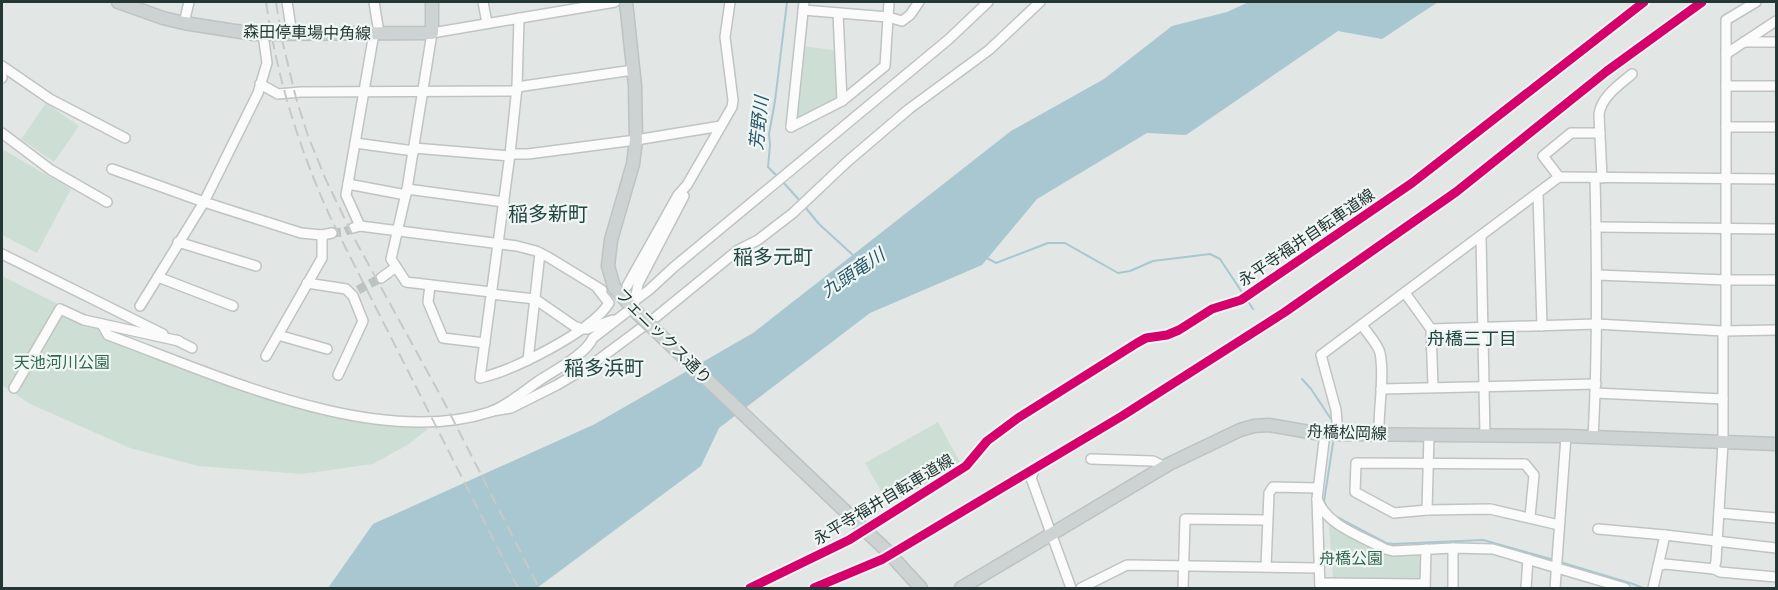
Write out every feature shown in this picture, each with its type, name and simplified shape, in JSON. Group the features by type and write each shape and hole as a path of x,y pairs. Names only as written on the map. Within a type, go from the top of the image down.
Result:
{"main road":[{"name":"森田停車場中角線","path":"118,2 184,23 263,34 432,33"},
{"path":"432,2 432,33"},
{"name":"フェニックス通り","path":"626,2 633,70 636,140 633,164 611,240 608,262 609,276 614,287 889,552 921,588"},
{"name":"舟橋松岡線","path":"961,588 1165,467 1240,430 1254,426 1269,425 1332,434 1566,436 1776,444"}],"street":[{"path":"184,23 189,2"},
{"path":"287,2 292,34"},
{"path":"374,2 376,33 346,195 357,227 398,231 497,243 517,246 540,253 603,290 609,303 597,319 582,329 528,360 480,378 497,243 510,155 517,89 519,18"},
{"path":"483,2 487,23"},
{"path":"615,2 568,6 519,18 432,33 407,192 391,259 406,282 535,299 582,329 621,317"},
{"path":"627,286 732,106 725,37 730,2"},
{"path":"889,2 888,17 885,66 842,101 791,127 803,6 838,14 888,17 902,21 910,15 919,2"},
{"path":"492,411 574,358 591,343 593,338 621,317 674,267 949,39 988,2"},
{"path":"102,324 108,335 231,381 298,403 349,414 395,422 427,422 463,418 511,408 594,363 656,317 738,250 758,240 792,213 848,160 909,109 989,50 1040,2"},
{"path":"814,588 883,559 889,552 1122,416 1285,312 1456,192 1607,71 1702,2"},
{"path":"1714,569 1723,443 1726,280 1726,20 1756,2"},
{"path":"838,14 842,101"},
{"path":"1726,54 1776,21"},
{"path":"140,306 204,202 258,93 267,63 263,34"},
{"path":"1744,42 1776,42"},
{"path":"2,66 50,99 125,138"},
{"path":"260,84 278,94 301,92 423,93 517,89 633,70"},
{"path":"1593,437 1600,107 1611,92 1632,74"},
{"path":"1726,86 1776,86"},
{"path":"355,143 510,155 636,140 721,126"},
{"path":"1726,127 1776,127"},
{"path":"2,133 51,170 107,202"},
{"path":"1559,177 1543,156 1571,134 1600,133"},
{"path":"112,169 204,202 302,232 321,236 332,233"},
{"path":"1426,549 1425,586 1320,586 1318,488 1336,410 1321,355 1559,177 1776,179"},
{"path":"348,184 504,202"},
{"path":"633,306 638,284 684,197 687,185"},
{"path":"1538,194 1542,326"},
{"path":"1596,226 1776,229"},
{"path":"266,356 322,258 321,236"},
{"path":"1480,237 1485,435"},
{"path":"178,242 256,266"},
{"path":"528,360 540,253"},
{"path":"2,254 192,348"},
{"path":"381,278 396,267"},
{"path":"1597,274 1776,280"},
{"path":"158,277 233,306"},
{"path":"308,283 354,292 353,296 363,321 338,375"},
{"path":"430,285 428,302 443,338 485,343"},
{"path":"1405,293 1431,329 1433,387"},
{"path":"14,388 60,309 84,320 179,341"},
{"path":"1431,329 1596,324 1725,331 1776,330"},
{"path":"1362,325 1380,351 1379,434"},
{"path":"278,335 327,349"},
{"path":"1381,389 1485,386 1595,388 1723,399"},
{"path":"1427,510 1429,435"},
{"path":"1555,588 1566,436"},
{"path":"1091,459 1153,461 1165,467"},
{"path":"1530,517 1534,475 1525,464 1356,463 1355,492 1394,513 1490,509 1560,525"},
{"path":"1035,468 1031,478 1071,588"},
{"path":"1266,567 1269,493 1273,487 1318,488"},
{"path":"1317,499 1321,510 1332,522 1385,549 1393,551 1480,547 1493,549 1625,588"},
{"path":"1719,513 1776,518"},
{"path":"1183,588 1185,519 1267,520"},
{"path":"1598,529 1776,548"},
{"path":"1653,588 1665,535"},
{"path":"1453,548 1453,588"},
{"path":"1526,588 1528,559"},
{"path":"1658,566 1665,564 1776,577"},
{"path":"1080,588 1127,565 1319,568"}],"green space":[{"path":"803,46 840,51 842,101 791,125"},
{"path":"46,103 79,126 54,162 21,139"},
{"path":"2,149 71,189 37,253 2,235"},
{"name":"天池河川公園","path":"2,276 112,330 226,377 304,401 428,429 409,444 373,464 302,474 198,466 130,448 30,404 2,385"},
{"path":"938,422 961,464 889,505 865,463"},
{"name":"舟橋公園","path":"1329,525 1342,529 1352,536 1422,554 1422,581 1333,578"}],"water":[{"name":"九頭竜川","path":"1249,2 1438,2 1382,39 1338,31 1186,135 1147,133 1037,199 982,265 870,313 719,428 701,466 537,588 328,588 373,524 595,424 753,333 1011,131 1104,79 1172,26 1227,12"}],"waterway":[{"name":"芳野川","path":"777,176 768,167 769,134 787,2"},
{"name":"芳野川","path":"781,180 802,203"},
{"name":"芳野川","path":"805,207 819,224 854,256"},
{"path":"985,257 996,263 1048,243 1065,243 1118,273 1130,271 1153,261 1210,254 1220,259 1253,309"},
{"path":"1302,379 1331,419"},
{"path":"1327,508 1324,501 1333,443"},
{"path":"1333,515 1386,543 1483,540 1554,560"},
{"path":"1560,562 1643,588"}],"tunnel":[{"path":"332,233 344,232 353,228"},
{"path":"358,290 381,278"}],"railway":[{"path":"266,2 283,87 300,142 321,196 518,588"},
{"path":"276,2 282,40 296,98 326,180 354,238 444,402 539,588"}],"cycle path":[{"name":"永平寺福井自転車道線","path":"750,588 849,540 966,466 987,441 1018,418 1137,343 1146,338 1167,335 1212,309 1241,300 1412,183 1644,2"},
{"path":"814,588 883,559 1122,416 1285,312 1456,192 1607,71 1702,2"}],"district":[{"name":"稲多新町","path":"548,214"},
{"name":"稲多元町","path":"773,257"},
{"name":"舟橋三丁目","path":"1472,339"},
{"name":"稲多浜町","path":"604,368"}]}
